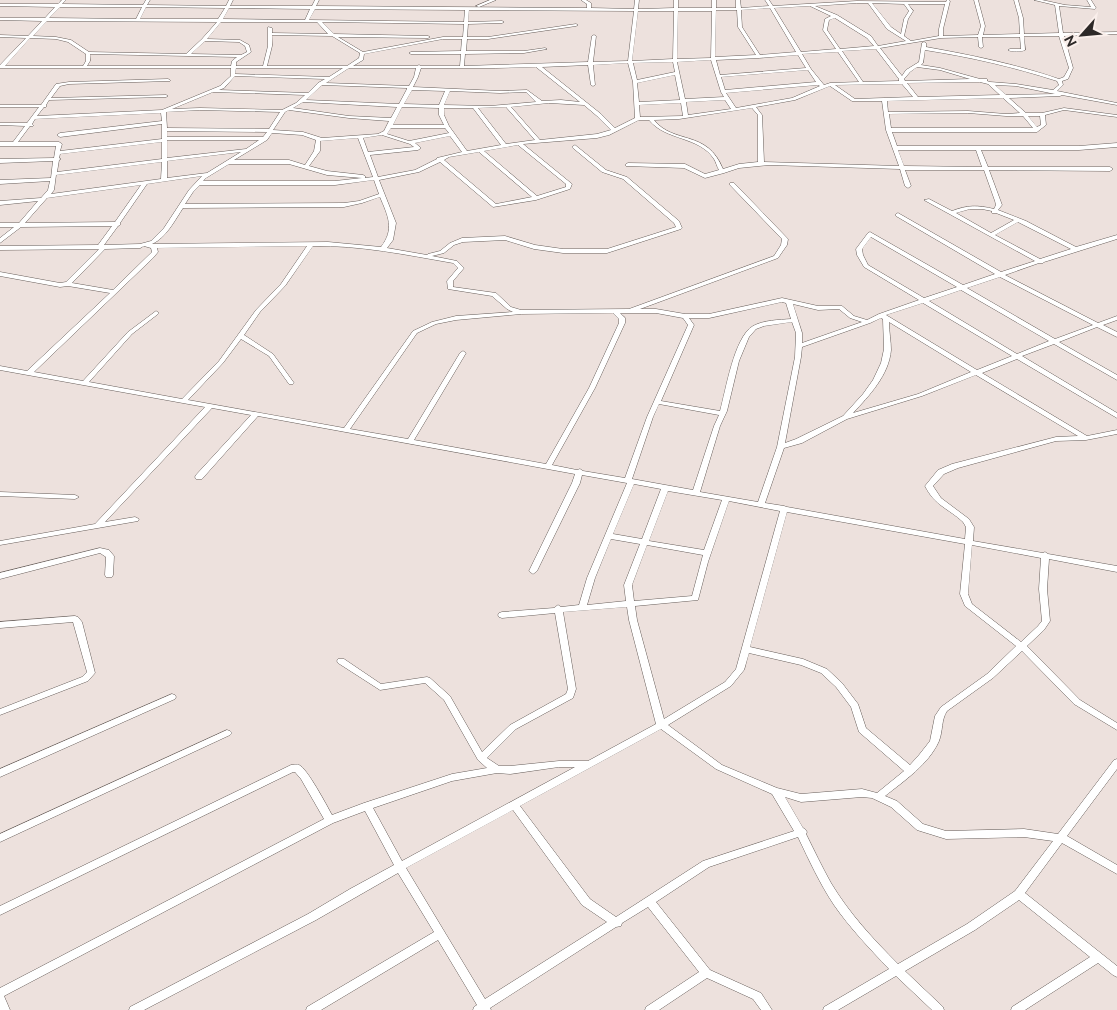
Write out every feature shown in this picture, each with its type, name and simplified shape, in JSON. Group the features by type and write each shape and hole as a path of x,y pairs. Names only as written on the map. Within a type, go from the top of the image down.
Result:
{"street":[{"path":"0,66 64,0"},
{"path":"137,20 142,7 148,0"},
{"path":"186,55 204,40 219,22 231,0"},
{"path":"306,21 317,0"},
{"path":"474,8 494,0"},
{"path":"583,0 590,2 589,10"},
{"path":"637,0 630,62 635,82 638,119"},
{"path":"676,0 676,73 686,117"},
{"path":"714,0 715,30 712,46 713,59 723,92 734,110"},
{"path":"738,0 739,6 737,9 740,27 759,57"},
{"path":"767,0 809,69 821,84"},
{"path":"976,0 983,26 980,36 981,48"},
{"path":"1010,50 1024,50 1021,18 1016,0"},
{"path":"1036,0 1057,5 1094,8 1089,0"},
{"path":"0,5 637,10 737,9 855,1 948,2 941,28 941,37"},
{"path":"869,2 889,28 910,42"},
{"path":"903,36 906,19 911,10 905,2"},
{"path":"810,5 836,16 869,37 916,98"},
{"path":"924,48 976,58 1059,80 1066,78 1071,68 1061,34 1057,5"},
{"path":"462,66 467,8"},
{"path":"836,16 827,19 825,30 862,83"},
{"path":"0,19 219,22 502,22"},
{"path":"265,65 270,46 270,21"},
{"path":"318,22 330,34 362,53 443,38"},
{"path":"270,34 443,38 501,37 576,25"},
{"path":"0,66 147,68 265,65 462,66 675,61 759,57 878,47 941,37 1117,33"},
{"path":"0,36 66,40 88,53 243,56"},
{"path":"593,85 590,63 594,36"},
{"path":"902,81 908,71 921,63 924,48 922,39"},
{"path":"163,110 222,87 233,75 234,61 249,52 249,49 240,41 204,40"},
{"path":"410,53 524,52 544,49"},
{"path":"84,67 88,61 88,53"},
{"path":"36,118 127,114 163,110 283,111 302,101 320,84 361,59 362,53"},
{"path":"536,65 614,130"},
{"path":"383,134 410,88 419,66"},
{"path":"917,66 940,69 987,81 1054,92 1060,95"},
{"path":"137,81 147,68"},
{"path":"719,76 809,69"},
{"path":"635,82 676,73"},
{"path":"233,75 330,78"},
{"path":"14,144 36,118 58,85 64,83 168,80"},
{"path":"1054,92 1061,85 1059,80"},
{"path":"723,92 821,84 902,81 987,81 1024,114 1037,130"},
{"path":"320,84 500,92 526,91 541,103"},
{"path":"198,183 324,184 371,179 417,171 439,159 466,153 519,143 597,136 638,119 686,117 734,110 804,96 821,84"},
{"path":"830,84 854,100 1060,95 1117,104"},
{"path":"448,90 441,107 447,127 466,153"},
{"path":"212,91 309,94"},
{"path":"49,99 166,96"},
{"path":"637,104 727,98"},
{"path":"302,101 441,107 507,106 562,100 585,104"},
{"path":"884,100 889,130 908,186"},
{"path":"0,106 44,106"},
{"path":"507,106 538,141"},
{"path":"753,106 760,115 760,163"},
{"path":"474,107 505,146"},
{"path":"289,108 348,117 392,120"},
{"path":"886,113 1042,114 1064,109 1117,116"},
{"path":"163,110 165,122 164,180"},
{"path":"140,246 158,240 198,183 207,174 265,139 283,111"},
{"path":"889,130 1037,130 1044,125 1042,114"},
{"path":"651,119 654,124 665,131 697,142 718,159 722,172"},
{"path":"60,135 165,122"},
{"path":"0,124 31,124"},
{"path":"389,126 447,127"},
{"path":"0,241 21,224 51,190 59,156 61,129"},
{"path":"165,129 271,131 303,134 318,140 383,134 402,142 412,142 453,134"},
{"path":"360,137 367,154 371,179 382,195 394,225 389,243 383,250"},
{"path":"0,161 59,156 165,139 265,139"},
{"path":"306,167 317,151 318,140"},
{"path":"367,154 418,148 412,142"},
{"path":"439,159 491,205 499,207 565,190 569,184 519,143"},
{"path":"0,144 60,144"},
{"path":"896,148 1117,145"},
{"path":"424,257 442,252 452,244 462,240 505,238 534,247 564,251 601,252 679,228 677,222 628,181 604,171 576,147"},
{"path":"978,148 998,201 999,206 994,212"},
{"path":"0,182 248,150"},
{"path":"481,151 536,198"},
{"path":"226,162 289,162 327,173 371,179"},
{"path":"628,166 685,166 704,176 760,163 902,168 1110,168"},
{"path":"0,202 45,198 207,174"},
{"path":"68,284 102,247 145,183"},
{"path":"628,312 776,257 784,245 785,239 732,184"},
{"path":"181,206 329,205 360,202 382,195"},
{"path":"927,200 1041,262"},
{"path":"952,213 969,207 994,212 1018,220 1076,249"},
{"path":"898,215 1001,275 1117,335"},
{"path":"991,235 1018,220"},
{"path":"0,225 118,224"},
{"path":"1117,378 1055,340 870,234 859,249 866,266 1117,416"},
{"path":"799,346 962,287 1117,237"},
{"path":"0,248 311,244 383,250 450,260 458,264 460,268 450,282 450,288 494,294 509,308 520,312"},
{"path":"184,400 221,362 258,311 283,284 311,244"},
{"path":"29,373 151,257 155,252 154,246"},
{"path":"0,274 60,285 68,284 114,292"},
{"path":"346,430 415,332 434,322 520,312 616,313 656,311 685,316 709,316 776,301 789,301 818,308 840,307 852,317 868,322"},
{"path":"761,504 781,447 799,346 799,333 789,301"},
{"path":"85,383 130,333 156,313"},
{"path":"548,466 592,388 622,323 622,318 616,313"},
{"path":"583,606 590,578 630,480 656,402 692,325 685,316"},
{"path":"883,316 1086,438"},
{"path":"845,418 868,392 887,354 883,316"},
{"path":"781,447 799,441 845,418 920,395 1055,340 1117,318"},
{"path":"696,493 717,426 723,414 736,361 746,336 754,328 763,324 795,320"},
{"path":"240,336 271,355 291,384"},
{"path":"410,441 463,353"},
{"path":"0,368 1117,569"},
{"path":"656,402 723,414"},
{"path":"98,524 211,405"},
{"path":"200,477 256,414"},
{"path":"1117,432 1086,438 1056,439 955,466 940,472 929,486 938,502 967,521 970,527 964,594 970,606 1023,647 1077,702 1117,727"},
{"path":"532,571 580,472"},
{"path":"665,488 628,585 628,602 661,725 719,767 775,791 801,798 862,793 878,797 894,804 920,827 946,835 1024,833 1062,838 1117,870"},
{"path":"0,494 75,497"},
{"path":"502,615 558,608 696,598 707,553 726,498"},
{"path":"134,1010 312,917 661,725 728,684 740,670 784,508"},
{"path":"0,543 98,524 135,519"},
{"path":"608,536 707,553"},
{"path":"0,576 100,550 110,556 110,575"},
{"path":"878,797 926,754 937,735 940,713 990,676 1006,659 1023,647 1046,621 1043,590 1045,556"},
{"path":"481,758 513,727 570,696 572,689 558,608"},
{"path":"0,625 75,619 78,622 91,673 85,680 0,712"},
{"path":"746,650 803,662 824,671 839,685 854,706 862,730 909,770"},
{"path":"341,661 380,687 427,680 440,689 452,705 481,758 497,769"},
{"path":"0,772 172,697"},
{"path":"0,838 228,733"},
{"path":"828,1010 970,927 1019,894 1117,762"},
{"path":"0,993 330,820 452,778 497,769 510,770 560,764 589,764"},
{"path":"0,911 291,768 297,768 304,776 330,820"},
{"path":"775,791 802,832 827,884 850,918 896,969 939,1010"},
{"path":"514,805 586,902 617,923"},
{"path":"367,806 400,867 483,1009 714,860 802,832"},
{"path":"1019,894 1117,972"},
{"path":"650,902 706,973 757,996 767,1010"},
{"path":"312,1010 440,934"},
{"path":"1016,1010 1098,957"},
{"path":"650,1010 706,973"},
{"path":"0,998 5,1010"}]}
